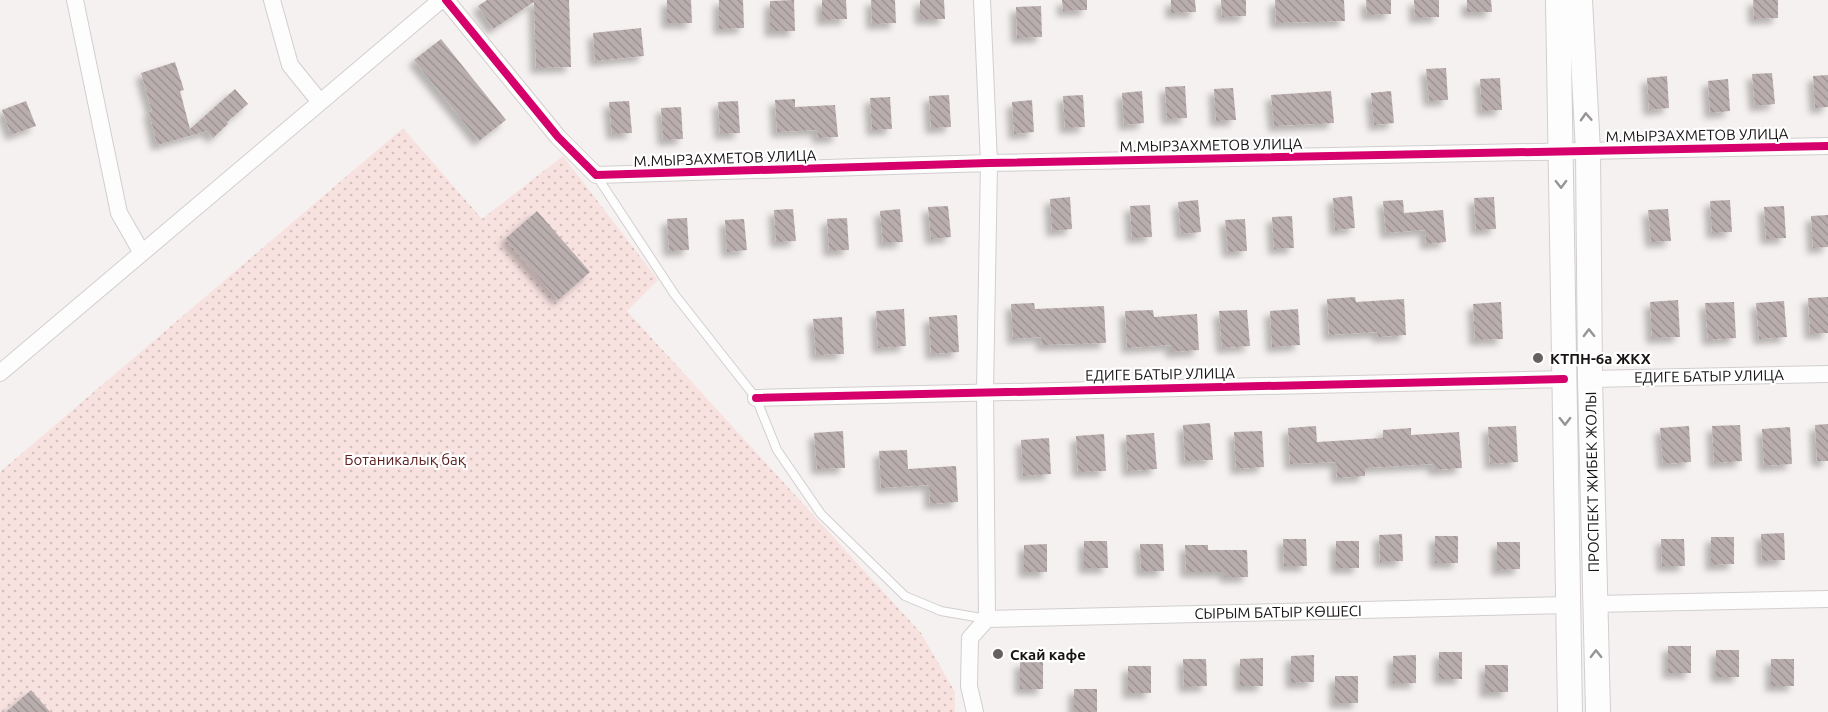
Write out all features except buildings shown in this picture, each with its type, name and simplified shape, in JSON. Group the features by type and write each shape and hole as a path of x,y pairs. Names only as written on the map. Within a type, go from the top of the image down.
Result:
{"street":[{"path":"75,0 119,213 142,253"},
{"path":"272,0 290,65 320,102"},
{"path":"0,373 443,0 558,137 596,175"},
{"path":"975,712 969,686 970,638 987,619 985,391 989,163 982,0"},
{"name":"ПРОСПЕКТ ЖИБЕК ЖОЛЫ","path":"1558,0 1570,712"},
{"name":"ПРОСПЕКТ ЖИБЕК ЖОЛЫ","path":"1580,0 1588,151 1590,379 1598,712"},
{"name":"М.МЫРЗАХМЕТОВ УЛИЦА","path":"596,175 989,163 1828,146"},
{"name":"ЕДИГЕ БАТЫР УЛИЦА","path":"1590,379 1828,374"},
{"name":"ЕДИГЕ БАТЫР УЛИЦА","path":"756,398 1564,379"},
{"path":"1595,604 1828,599"},
{"name":"СЫРЫМ БАТЫР КӨШЕСІ","path":"987,619 1569,605"}],"lane":[{"path":"596,175 675,295 756,398 777,450 821,514 905,596 941,611 987,619"}],"green space":[{"name":"Ботаникалық бақ","path":"403,128 482,219 563,156 658,280 627,311 921,633 955,692 955,712 0,712 0,472"}],"cycle path":[{"path":"446,0 558,137 596,175 989,163 1828,146"},
{"path":"756,398 1564,379"}],"place":[{"name":"КТПН-6а ЖКХ","path":"1538,358"},
{"name":"Скай кафе","path":"998,654"}]}
